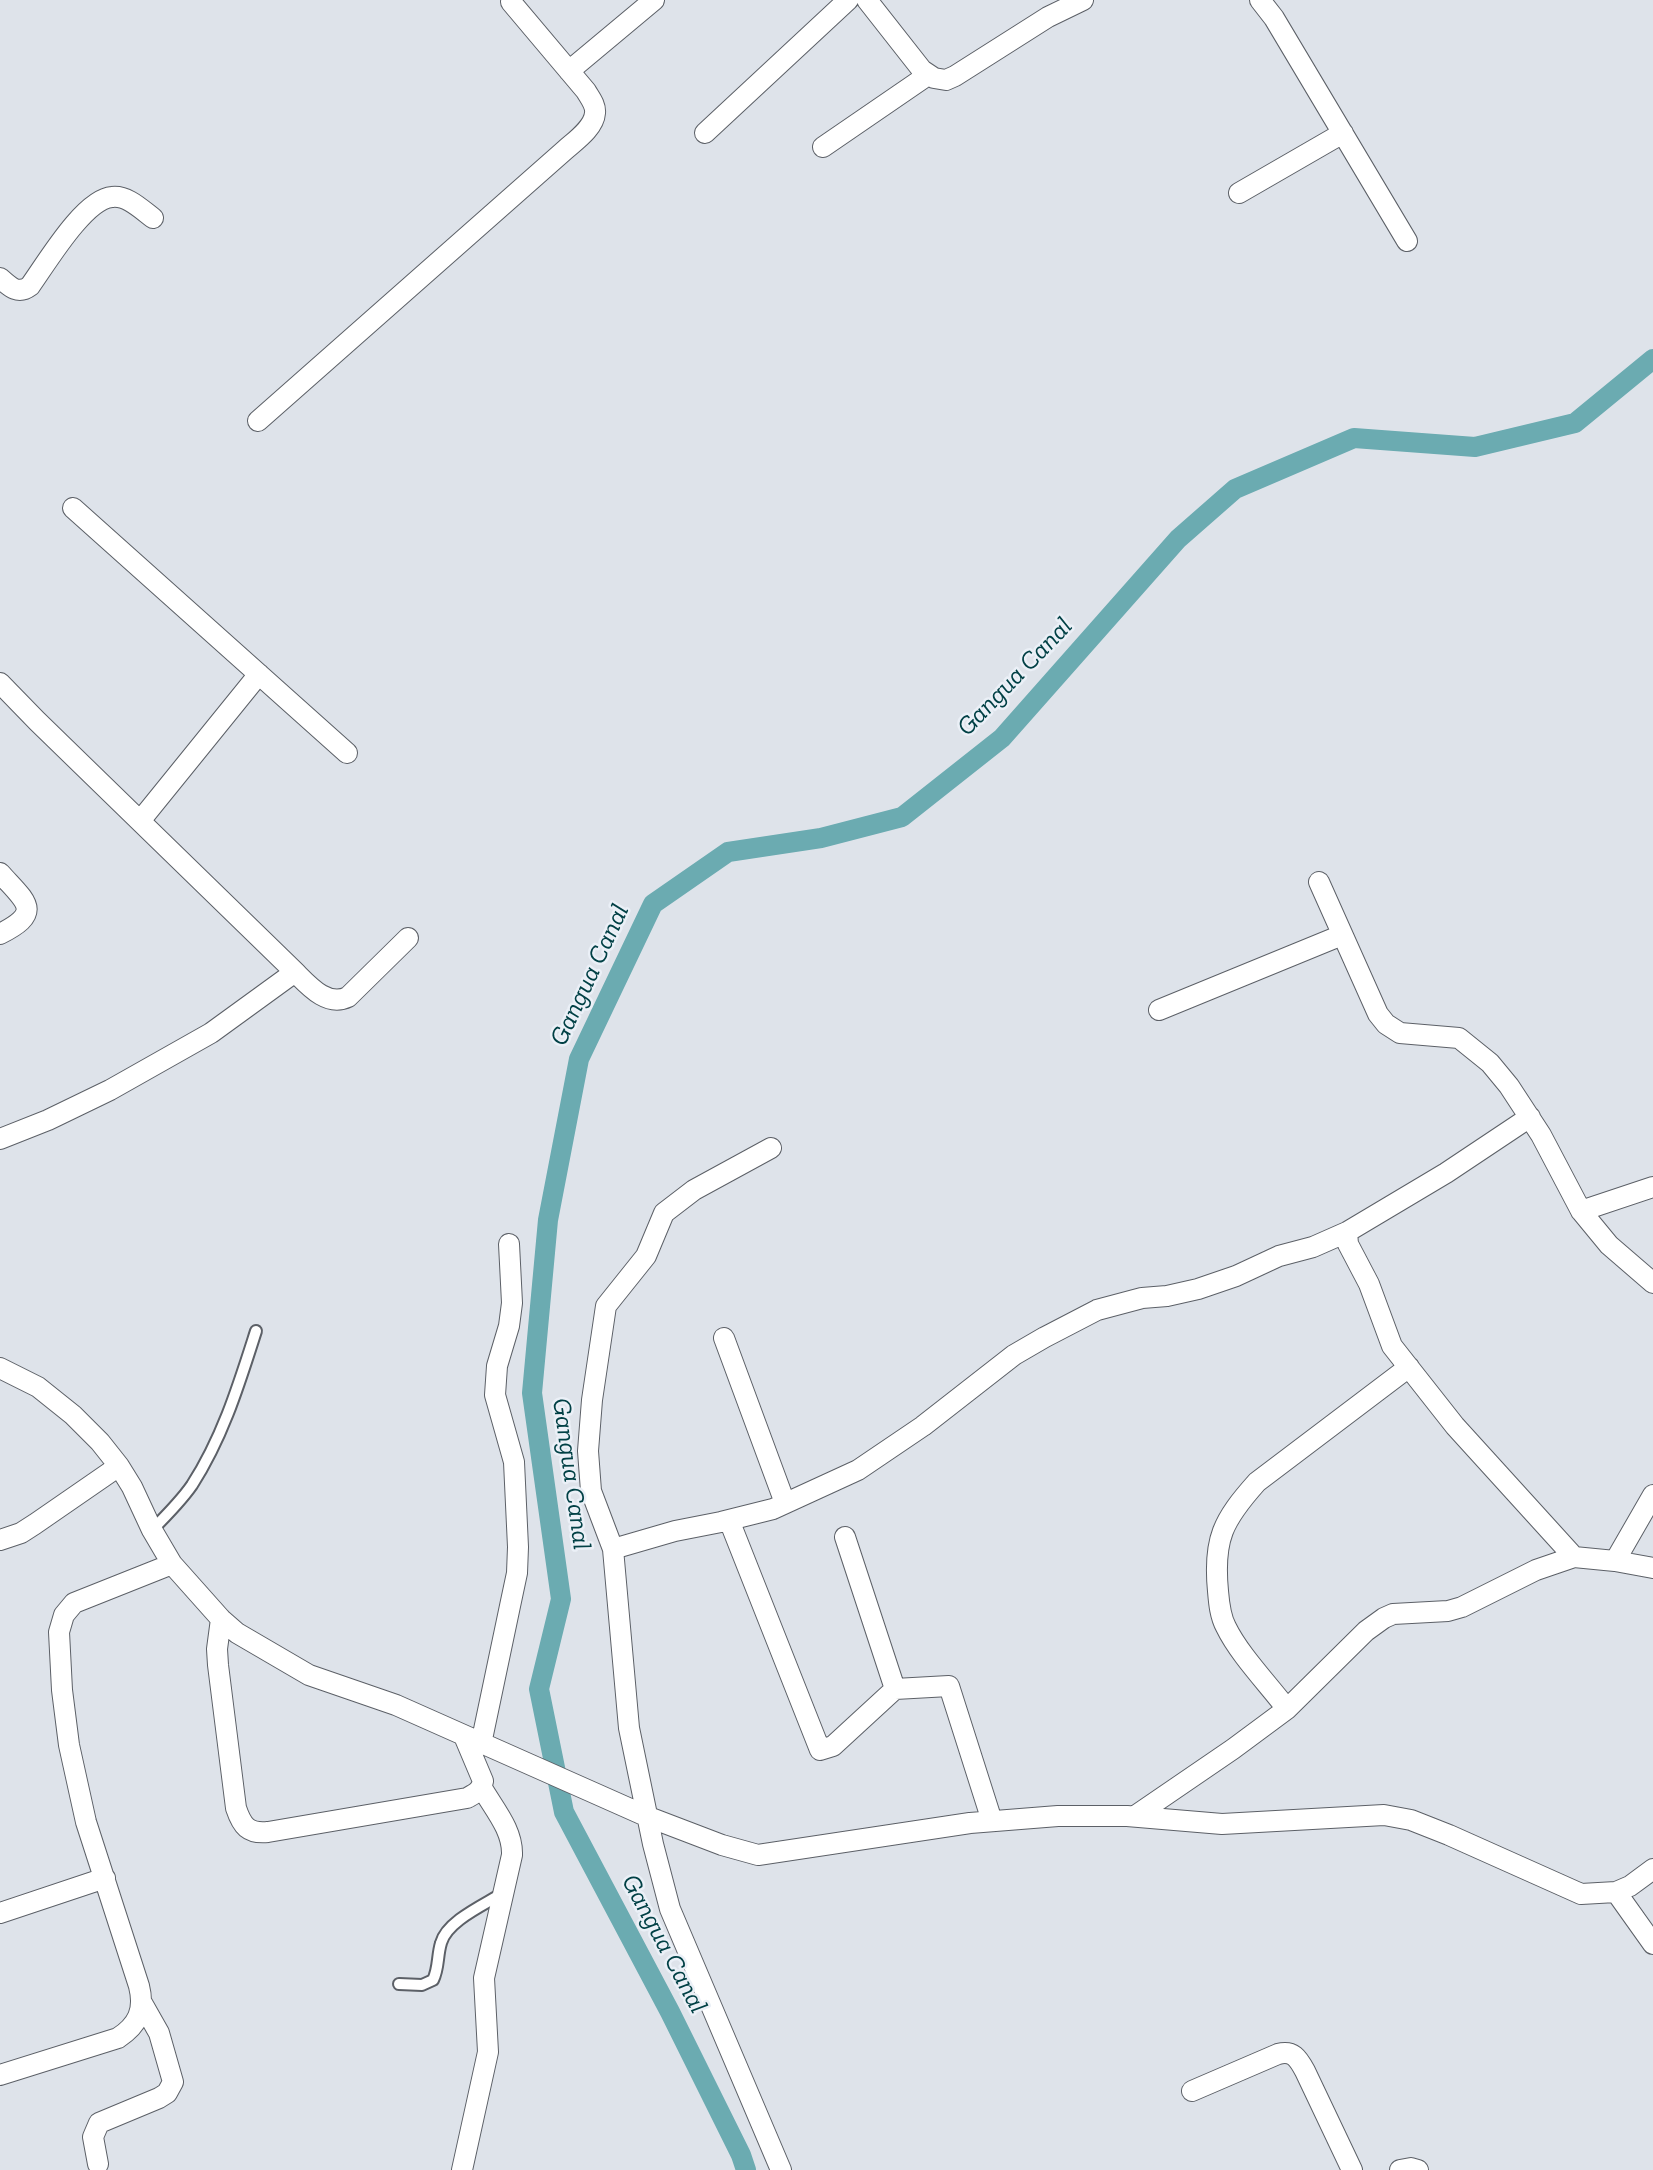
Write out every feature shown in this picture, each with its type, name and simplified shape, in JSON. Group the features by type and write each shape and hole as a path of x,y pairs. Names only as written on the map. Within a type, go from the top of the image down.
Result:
{"street":[{"path":"569,71 654,0"},
{"path":"705,134 848,0"},
{"path":"867,0 912,59 928,75 946,80 1048,17 1083,0"},
{"path":"1260,0 1274,18 1407,241"},
{"path":"258,421 584,132 595,114 586,91 511,2"},
{"path":"823,147 928,75"},
{"path":"1239,194 1343,133"},
{"path":"0,278 15,290 24,290 30,286 81,215 103,199 119,197 132,202 153,218"},
{"path":"73,508 347,753"},
{"path":"140,821 259,674"},
{"path":"0,683 312,988 327,998 341,1000 348,997 408,938"},
{"path":"0,873 21,896 27,909 26,916 21,923 0,934"},
{"path":"1319,882 1378,1014 1386,1024 1400,1033 1459,1038 1490,1063 1530,1117 1581,1210 1609,1245 1653,1283"},
{"path":"1159,1010 1342,935"},
{"path":"0,1139 48,1120 110,1090 211,1033 296,972"},
{"path":"613,1549 675,1531 773,1509 858,1470 923,1426 1014,1355 1045,1336 1097,1310 1142,1298 1167,1296 1198,1288 1236,1276 1279,1256 1313,1247 1347,1232 1446,1173 1530,1117"},
{"path":"771,1148 694,1190 663,1213 646,1256 606,1306 592,1400 588,1451 591,1491 613,1549 629,1728 646,1816 670,1909 781,2170"},
{"path":"1581,1210 1653,1187"},
{"path":"1347,1232 1348,1244 1369,1284 1392,1346 1455,1425 1574,1557"},
{"path":"462,2170 488,2052 484,1978 513,1845 482,1788 480,1743 517,1572 514,1462 495,1395 498,1366 509,1326 512,1303 509,1244"},
{"path":"724,1338 786,1503"},
{"path":"1287,1708 1226,1627 1220,1608 1217,1577 1219,1541 1239,1503 1257,1482 1409,1367"},
{"path":"0,1368 38,1387 73,1415 119,1466 172,1564 221,1619 245,1638 309,1676 396,1705 646,1816 722,1845 758,1855 992,1821 1058,1816 1135,1816 1222,1824 1384,1815 1411,1820 1449,1835 1581,1894 1616,1892 1630,1886 1653,1869"},
{"path":"0,1540 21,1533 119,1466"},
{"path":"1615,1561 1653,1495"},
{"path":"729,1520 819,1750 833,1746 895,1689 949,1686 992,1821"},
{"path":"845,1537 895,1689"},
{"path":"1135,1816 1233,1749 1287,1708 1366,1631 1384,1618 1393,1614 1433,1613 1455,1609 1554,1562 1574,1557 1653,1568"},
{"path":"0,2074 118,2038 135,2024 140,2016 142,2003 139,1986 86,1822 69,1745 62,1690 59,1632 64,1615 74,1603 172,1564"},
{"path":"221,1619 217,1649 218,1665 236,1808 239,1818 250,1830 258,1833 268,1832 467,1798 482,1788"},
{"path":"0,1913 105,1878"},
{"path":"1616,1892 1653,1944"},
{"path":"99,2164 93,2137 99,2123 159,2098 167,2093 173,2082 159,2033 142,2003"},
{"path":"1192,2091 1278,2054 1292,2053 1298,2058 1305,2071 1352,2170"},
{"path":"1400,2170 1411,2168 1418,2170"}],"lane":[{"path":"152,1530 192,1485 219,1436 256,1331"},
{"path":"399,1984 422,1985 433,1980 437,1973 441,1940 445,1933 466,1915 503,1893"}],"waterway":[{"name":"Gangua Canal","path":"746,2170 741,2155 670,2012 564,1812 539,1689 561,1599 532,1393 548,1220 579,1059 653,904 728,852 821,838 902,817 1002,738 1178,539 1235,489 1354,438 1475,447 1575,423 1653,359"}]}
